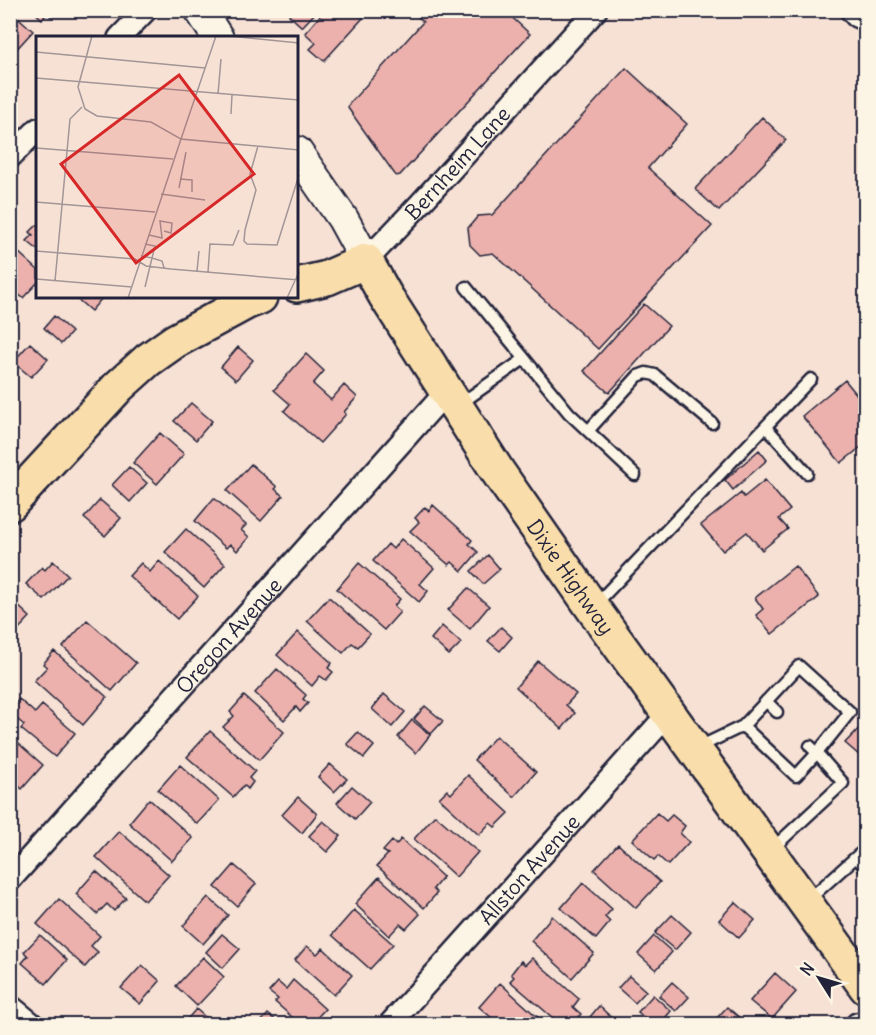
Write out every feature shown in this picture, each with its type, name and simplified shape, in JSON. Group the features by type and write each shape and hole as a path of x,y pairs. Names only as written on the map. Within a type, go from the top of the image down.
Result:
{"main road":[{"name":"Bernheim Lane","path":"298,285 327,278 366,261"},
{"name":"Dixie Highway","path":"366,261 385,295 498,472 592,608 805,903 863,978"},
{"path":"10,504 118,387 148,360 175,340 257,298"}],"street":[{"path":"121,36 146,10"},
{"path":"200,10 217,36"},
{"name":"Bernheim Lane","path":"366,261 596,10"},
{"path":"851,10 856,16 866,20"},
{"path":"10,157 36,131"},
{"name":"Dixie Highway","path":"298,153 344,219 366,261"},
{"name":"Oregon Avenue","path":"10,880 452,398"},
{"name":"Allston Avenue","path":"390,1024 669,713"},
{"path":"10,1006 32,1024"},
{"path":"856,1024 866,1022"}],"lane":[{"path":"466,287 569,413 635,475"},
{"path":"452,398 524,359"},
{"path":"588,431 638,376 646,374 655,375 712,423"},
{"path":"592,608 811,380"},
{"path":"766,427 807,473"},
{"path":"694,749 743,726 799,666 850,712 813,749 796,776 743,726"},
{"path":"766,701 777,712"},
{"path":"769,853 843,783 813,749"},
{"path":"805,903 866,849"},
{"path":"856,857 866,868"}],"building":[{"path":"10,10 33,31 13,53 10,51"},
{"path":"32,10 57,10 51,17 48,13 42,19"},
{"path":"292,10 318,10 302,27 289,15"},
{"path":"325,10 355,10 363,18 324,61 310,49 316,43 305,33"},
{"path":"412,10 504,10 530,34 400,175 396,176 348,108 349,104 423,22"},
{"path":"626,68 687,124 648,168 712,226 598,349 493,253 480,255 470,245 468,228 478,216 492,215"},
{"path":"762,117 786,140 719,211 695,189"},
{"path":"36,226 36,248 27,241 33,235 30,232"},
{"path":"17,251 36,268 36,284 23,298 10,287 10,258"},
{"path":"76,298 102,298 91,311"},
{"path":"644,304 669,326 609,393 584,371"},
{"path":"10,306 17,312 10,320"},
{"path":"54,316 72,332 61,344 44,328"},
{"path":"30,343 48,359 31,377 13,362"},
{"path":"238,347 253,360 236,380 221,367"},
{"path":"306,354 324,371 313,384 331,400 344,385 357,397 344,412 346,414 320,443 284,411 290,404 274,390"},
{"path":"845,380 866,406 866,443 841,463 802,416"},
{"path":"191,403 212,421 196,440 174,421"},
{"path":"160,433 184,454 157,484 133,463"},
{"path":"759,450 767,460 733,490 725,480"},
{"path":"251,464 277,487 275,489 283,496 261,521 227,491"},
{"path":"129,467 147,483 130,502 112,485"},
{"path":"765,480 790,510 779,519 788,529 762,550 747,532 723,551 701,525 741,493 744,497"},
{"path":"214,498 246,525 241,530 249,537 237,551 230,544 226,548 195,521"},
{"path":"100,500 121,518 105,536 84,518"},
{"path":"433,505 472,540 469,544 478,552 462,571 452,562 449,565 410,531 419,522 415,518 425,507 429,511"},
{"path":"186,529 225,564 204,588 165,552"},
{"path":"401,539 434,568 420,584 428,591 419,602 373,561 388,544 393,549"},
{"path":"488,555 500,569 483,584 471,571"},
{"path":"53,561 68,575 44,600 26,584 42,567 45,570"},
{"path":"159,561 198,596 177,619 129,576 141,563 150,572"},
{"path":"359,563 400,599 394,606 400,612 384,630 337,589"},
{"path":"795,566 819,597 772,634 756,615 763,609 755,598"},
{"path":"468,588 489,606 470,629 448,610"},
{"path":"329,597 370,634 358,647 352,643 343,653 307,621"},
{"path":"12,600 30,617 14,634 10,631"},
{"path":"87,620 136,663 112,691 63,647"},
{"path":"442,626 461,643 449,655 431,639"},
{"path":"501,627 512,637 500,651 488,641"},
{"path":"298,632 332,663 328,668 333,672 326,680 320,676 312,686 277,655"},
{"path":"54,651 107,697 83,725 34,681 47,667 43,664"},
{"path":"538,661 576,694 566,705 575,713 562,729 516,687"},
{"path":"277,669 306,695 303,699 308,703 300,712 296,707 284,720 255,693"},
{"path":"384,694 405,712 392,727 372,709"},
{"path":"244,696 284,732 259,760 223,727 234,716 230,712"},
{"path":"19,699 35,713 42,705 75,733 55,757 21,729 24,725 10,713"},
{"path":"425,706 443,721 431,734 414,719"},
{"path":"412,720 430,735 416,753 398,737"},
{"path":"866,721 866,761 845,743"},
{"path":"210,731 255,771 249,778 253,782 248,789 244,785 233,797 187,757"},
{"path":"358,732 374,746 364,758 347,744"},
{"path":"10,736 43,765 22,789 10,778"},
{"path":"496,736 536,772 514,797 474,760"},
{"path":"330,764 347,779 334,792 318,777"},
{"path":"180,765 219,800 197,824 158,790"},
{"path":"468,775 509,813 495,827 490,823 479,835 439,798 447,790 451,794"},
{"path":"352,786 370,802 355,819 337,803"},
{"path":"298,797 317,814 302,833 282,815"},
{"path":"149,799 193,838 172,861 129,823"},
{"path":"657,813 666,821 672,815 685,826 680,833 689,842 668,865 658,856 654,860 632,840"},
{"path":"435,815 478,852 456,877 414,839"},
{"path":"323,821 341,836 327,852 309,836"},
{"path":"119,831 169,875 145,901 96,857"},
{"path":"401,839 443,877 433,889 437,893 424,908 377,866 388,854 383,851 392,841 396,845"},
{"path":"618,844 660,882 636,908 594,870"},
{"path":"234,865 256,884 237,906 215,887"},
{"path":"96,871 126,898 114,911 107,904 97,914 76,894"},
{"path":"379,877 420,914 406,929 400,924 389,936 355,904"},
{"path":"583,883 612,909 605,917 610,922 596,939 561,908"},
{"path":"208,897 228,915 203,944 183,926"},
{"path":"59,899 100,936 91,946 98,952 85,967 37,924"},
{"path":"735,902 755,920 739,938 719,920"},
{"path":"354,910 393,944 370,969 332,935"},
{"path":"672,915 691,932 675,950 655,933"},
{"path":"552,916 594,953 572,978 531,941"},
{"path":"222,934 240,949 223,968 206,952"},
{"path":"40,935 67,960 46,984 22,963 28,956 24,952"},
{"path":"654,936 672,952 656,970 638,954"},
{"path":"307,946 317,954 323,948 352,975 334,995 295,960"},
{"path":"203,957 224,977 197,1006 176,986"},
{"path":"532,958 579,999 573,1007 581,1014 572,1024 560,1024 510,981 514,977 511,974 521,961 525,965"},
{"path":"142,965 160,981 140,1004 121,988"},
{"path":"775,973 796,992 772,1019 750,1001"},
{"path":"629,976 646,991 635,1003 618,988"},
{"path":"293,980 325,1009 311,1024 300,1024 275,1002 278,999 269,992 278,982 286,989"},
{"path":"672,982 689,997 676,1011 659,996"},
{"path":"500,983 545,1024 499,1024 479,1007"},
{"path":"653,995 671,1011 660,1024 651,1024 638,1012"},
{"path":"599,1006 614,1020 610,1024 598,1024 590,1017"},
{"path":"727,1007 747,1024 719,1024 716,1019"},
{"path":"196,1009 213,1024 183,1024"},
{"path":"268,1014 280,1024 259,1024"}]}
